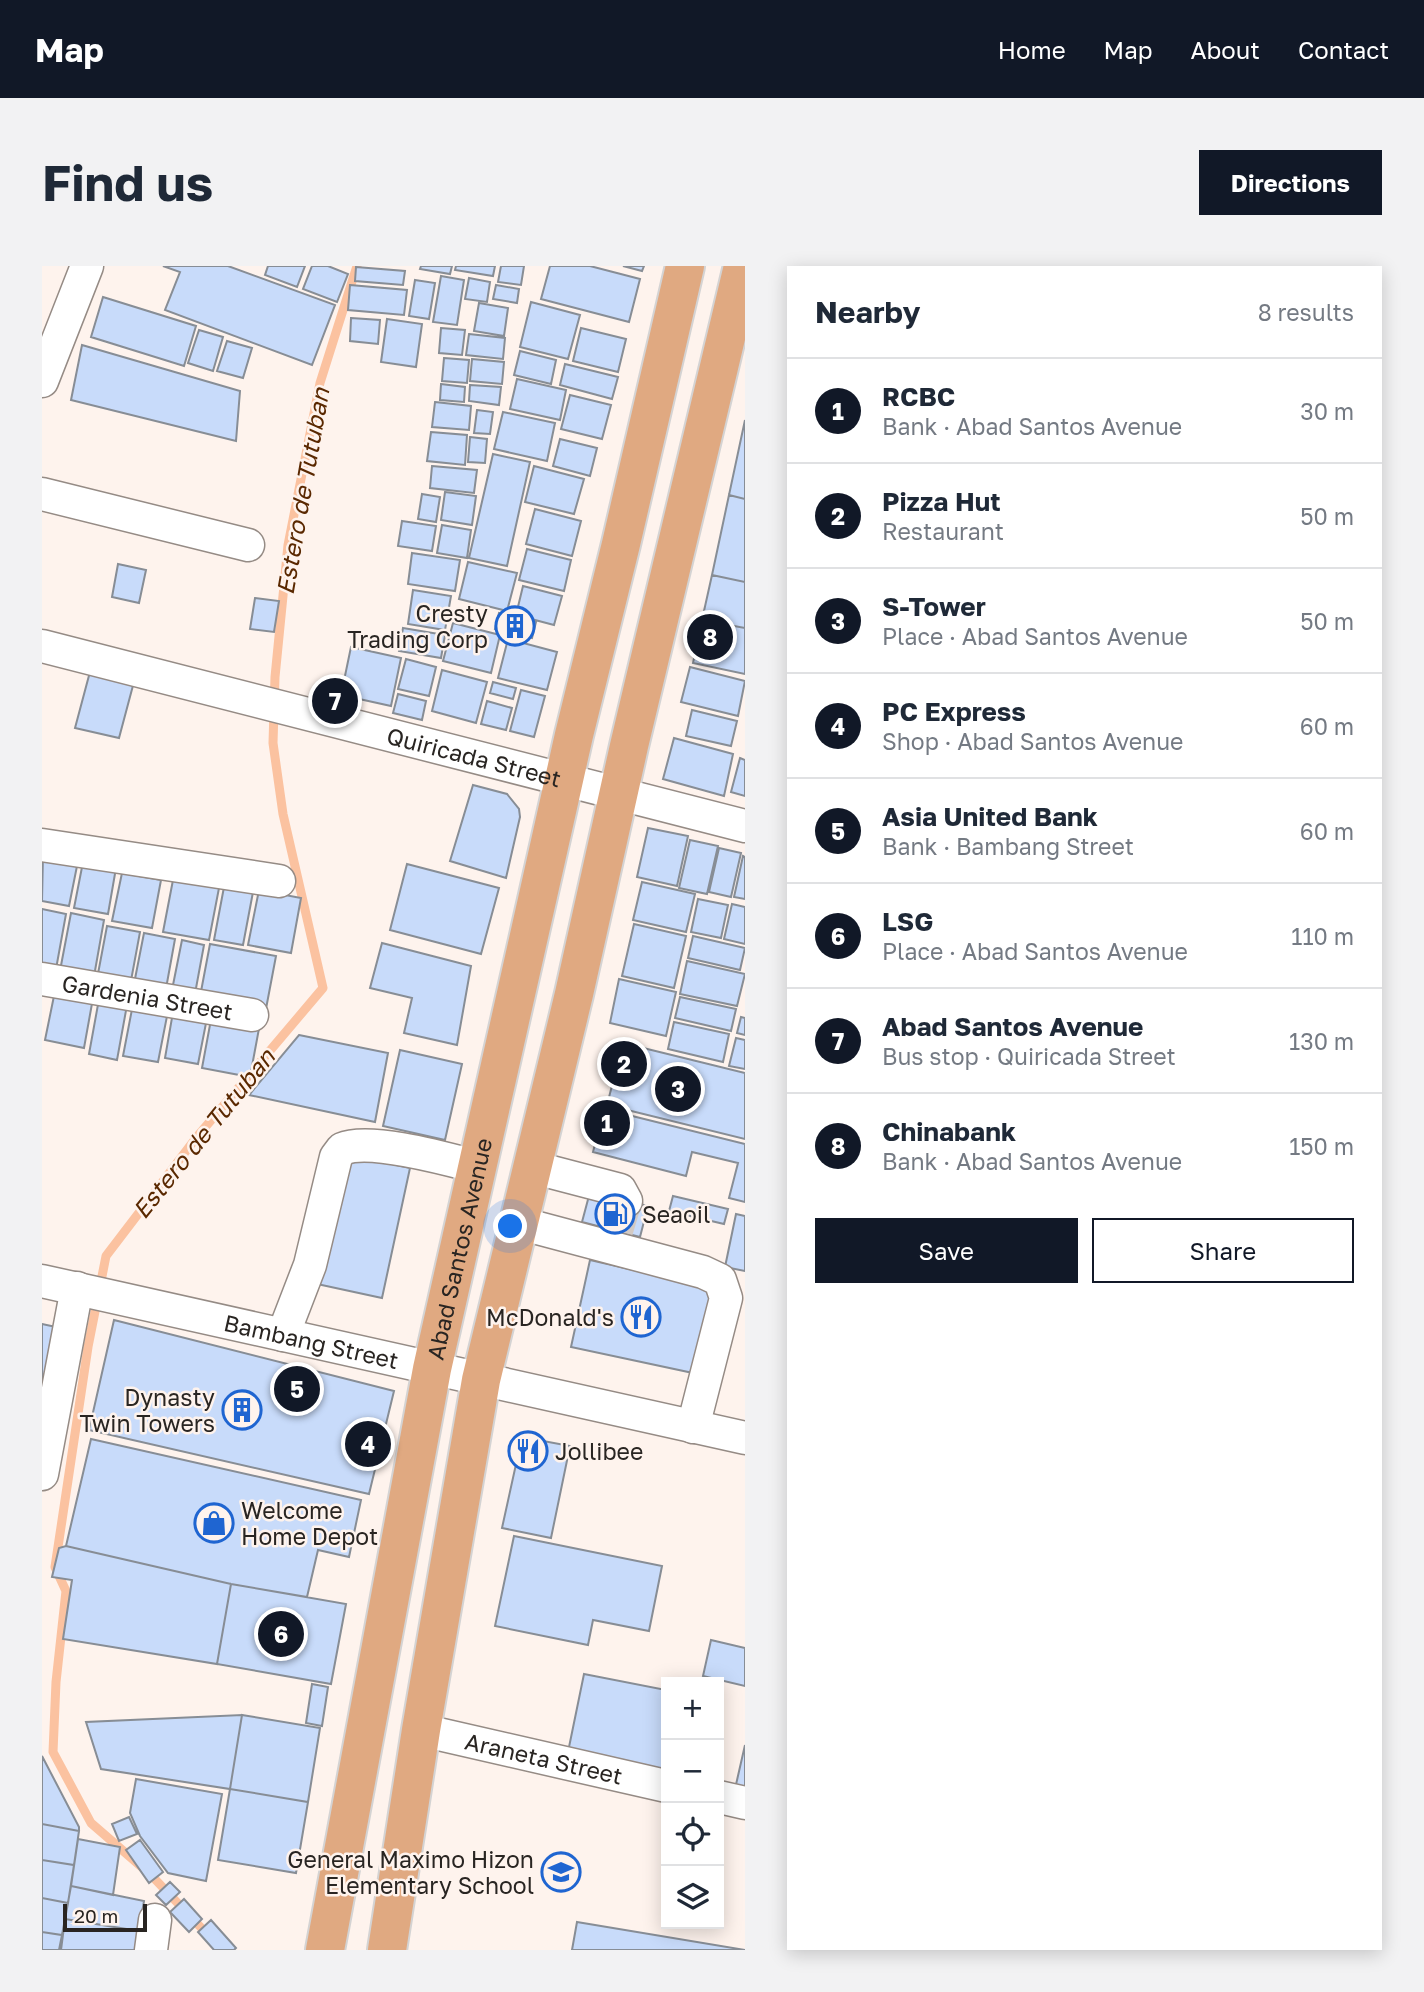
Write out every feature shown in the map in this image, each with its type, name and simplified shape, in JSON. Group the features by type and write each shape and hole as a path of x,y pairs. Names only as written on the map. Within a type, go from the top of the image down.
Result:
{"main road":[{"name":"Abad Santos Avenue","path":"325,1950 432,1369 565,781 573,735 621,544 685,266"},
{"path":"387,1950 421,1730 481,1380 575,994 618,794 743,266"}],"street":[{"path":"42,381 87,266"},
{"path":"42,494 248,545"},
{"name":"Quiricada Street","path":"42,646 745,826"},
{"path":"42,845 279,881"},
{"name":"Gardenia Street","path":"42,979 252,1015"},
{"path":"283,1335 310,1265 335,1157 342,1149 360,1145 383,1147 478,1167"},
{"path":"532,1167 620,1190 626,1201"},
{"path":"520,1217 602,1234 610,1235 617,1231"},
{"path":"520,1217 703,1272 720,1280 726,1298 694,1427"},
{"name":"Bambang Street","path":"42,1280 745,1438"},
{"path":"42,1475 95,1292"},
{"name":"Araneta Street","path":"421,1730 661,1785"},
{"path":"724,1798 745,1803"}],"building":[{"path":"163,266 228,266 335,305 312,365 165,310 180,272"},
{"path":"268,266 305,266 297,287 265,275"},
{"path":"312,266 328,266 348,274 337,302 303,289"},
{"path":"421,266 452,266 450,274 420,269"},
{"path":"456,266 495,266 493,276 455,270"},
{"path":"501,266 524,266 521,285 498,282"},
{"path":"550,266 590,266 640,279 629,322 541,299"},
{"path":"623,266 644,266 642,271"},
{"path":"356,267 405,271 403,285 355,281"},
{"path":"441,276 464,280 457,325 433,322"},
{"path":"469,278 490,282 487,302 465,299"},
{"path":"415,280 435,283 429,319 409,316"},
{"path":"350,285 407,290 404,315 348,310"},
{"path":"496,285 519,289 517,303 493,299"},
{"path":"103,297 196,326 184,366 91,337"},
{"path":"531,302 580,315 568,359 520,347"},
{"path":"479,303 508,308 504,336 474,331"},
{"path":"351,318 380,320 378,344 350,341"},
{"path":"387,319 422,324 416,367 381,362"},
{"path":"441,328 465,330 462,355 439,353"},
{"path":"581,328 626,339 618,372 573,361"},
{"path":"199,330 223,337 213,371 188,363"},
{"path":"469,334 505,338 503,359 466,355"},
{"path":"227,341 252,348 243,378 217,371"},
{"path":"82,345 240,391 236,441 71,400"},
{"path":"520,351 556,360 551,384 514,375"},
{"path":"444,358 469,360 467,383 442,381"},
{"path":"472,359 504,362 502,384 470,381"},
{"path":"565,364 618,377 612,399 560,385"},
{"path":"517,379 566,390 560,420 510,409"},
{"path":"441,384 465,387 464,402 440,400"},
{"path":"470,385 501,387 499,405 469,401"},
{"path":"570,395 611,405 602,439 561,429"},
{"path":"435,402 471,406 469,430 432,427"},
{"path":"477,410 493,412 490,434 474,433"},
{"path":"503,412 555,423 547,461 494,449"},
{"path":"745,420 745,499 729,495"},
{"path":"431,432 467,435 465,465 427,461"},
{"path":"470,437 487,439 485,463 468,462"},
{"path":"560,439 597,448 590,476 553,466"},
{"path":"493,454 530,462 507,566 469,558"},
{"path":"432,466 477,470 474,493 430,488"},
{"path":"534,466 584,479 574,514 525,502"},
{"path":"445,492 476,496 472,525 441,520"},
{"path":"422,494 440,497 436,522 418,519"},
{"path":"729,495 745,499 745,582 712,575"},
{"path":"535,509 581,521 572,556 526,544"},
{"path":"402,521 436,526 432,551 398,546"},
{"path":"442,525 471,530 467,558 437,553"},
{"path":"527,549 571,560 564,591 519,580"},
{"path":"412,553 460,560 455,591 408,584"},
{"path":"468,562 517,573 507,611 459,599"},
{"path":"118,564 146,570 139,603 112,597"},
{"path":"712,575 745,582 745,628 702,620"},
{"path":"523,586 562,596 554,625 516,615"},
{"path":"413,590 451,596 445,630 408,624"},
{"path":"255,598 279,601 274,632 250,629"},
{"name":"Cresty Trading Corp","path":"499,613 536,622 532,638 495,629"},
{"path":"702,620 745,628 745,674 693,663"},
{"path":"453,623 500,635 491,673 443,661"},
{"path":"403,628 445,635 441,658 399,651"},
{"path":"508,639 557,652 547,690 498,678"},
{"path":"351,647 401,658 391,706 341,695"},
{"path":"406,659 436,667 429,696 398,689"},
{"path":"690,667 745,681 738,716 681,702"},
{"path":"91,668 135,678 119,738 75,728"},
{"path":"442,670 487,682 476,723 432,711"},
{"path":"493,682 516,688 513,699 490,693"},
{"path":"521,690 545,696 534,737 510,731"},
{"path":"398,694 426,701 422,720 393,713"},
{"path":"487,701 512,708 506,730 481,724"},
{"path":"692,710 737,721 731,746 686,736"},
{"path":"674,738 733,754 724,796 663,779"},
{"path":"740,758 745,760 745,796 731,792"},
{"path":"473,785 507,794 519,809 520,817 506,878 450,861"},
{"path":"648,828 688,836 677,886 637,877"},
{"path":"690,840 718,846 707,894 679,888"},
{"path":"719,848 741,853 731,897 709,892"},
{"path":"43,854 78,861 69,906 42,901"},
{"path":"743,856 745,857 745,899 734,897"},
{"path":"83,862 116,868 108,914 74,908"},
{"path":"407,864 499,888 481,954 390,930"},
{"path":"122,873 161,880 152,928 112,921"},
{"path":"173,880 219,888 209,940 163,932"},
{"path":"642,882 695,894 686,932 633,920"},
{"path":"224,887 253,892 243,945 214,940"},
{"path":"259,890 301,898 291,953 248,945"},
{"path":"698,899 728,905 721,938 691,932"},
{"path":"732,904 745,907 745,944 724,939"},
{"path":"42,909 66,914 56,969 42,966"},
{"path":"71,913 104,920 93,982 59,976"},
{"path":"634,924 686,936 674,988 622,976"},
{"path":"107,926 140,932 130,986 97,979"},
{"path":"144,933 175,939 165,994 133,989"},
{"path":"693,936 745,948 740,970 688,958"},
{"path":"182,940 204,945 194,999 171,995"},
{"path":"382,943 471,966 457,1045 404,1033 412,998 370,988"},
{"path":"210,944 276,956 265,1014 199,1002"},
{"path":"687,961 745,974 737,1006 680,994"},
{"path":"619,979 676,992 666,1036 610,1023"},
{"path":"55,991 93,998 84,1048 45,1040"},
{"path":"680,997 736,1009 731,1031 675,1018"},
{"path":"99,999 127,1005 117,1060 89,1054"},
{"path":"133,1004 168,1011 158,1062 123,1056"},
{"path":"173,1012 207,1018 198,1064 165,1058"},
{"path":"212,1014 260,1023 250,1077 202,1068"},
{"path":"741,1017 745,1018 745,1035 737,1033"},
{"path":"674,1022 729,1034 723,1062 668,1049"},
{"path":"299,1035 388,1053 375,1122 249,1095"},
{"path":"736,1038 745,1040 745,1069 729,1066"},
{"path":"623,1043 745,1073 745,1139 607,1105"},
{"path":"400,1050 462,1064 445,1140 383,1126"},
{"path":"604,1109 745,1144 745,1202 729,1198 738,1163 692,1152 686,1176 593,1152"},
{"path":"346,1154 410,1168 382,1298 317,1284"},
{"name":"Seaoil","path":"590,1192 648,1206 640,1237 582,1222"},
{"path":"673,1196 728,1209 724,1224 669,1211"},
{"path":"736,1214 745,1216 745,1271 725,1267"},
{"name":"McDonald's","path":"590,1260 712,1288 693,1373 571,1347"},
{"name":"Dynasty Twin Towers","path":"114,1320 394,1391 369,1494 89,1430"},
{"path":"42,1324 56,1327 42,1393"},
{"path":"522,1437 570,1446 551,1538 502,1528"},
{"name":"Welcome Home Depot","path":"91,1439 361,1500 349,1557 318,1550 307,1597 231,1584 66,1546"},
{"path":"514,1536 662,1566 649,1631 593,1620 588,1645 495,1626"},
{"path":"66,1546 231,1584 217,1664 63,1639 72,1580 52,1577 59,1548"},
{"path":"231,1584 346,1604 331,1684 217,1664"},
{"path":"711,1640 745,1648 745,1686 724,1681 724,1677 703,1676"},
{"path":"584,1674 661,1689 661,1771 568,1752"},
{"path":"312,1684 328,1687 322,1726 306,1723"},
{"path":"242,1715 320,1728 308,1802 230,1789"},
{"path":"242,1715 230,1789 101,1769 86,1722"},
{"path":"745,1745 745,1791 735,1789"},
{"path":"42,1756 79,1827 79,1831 42,1824"},
{"path":"136,1779 222,1794 206,1881 168,1873 140,1836 130,1813"},
{"path":"230,1789 308,1802 296,1873 218,1860"},
{"path":"129,1817 137,1834 119,1841 112,1824"},
{"path":"42,1824 79,1831 74,1865 42,1860"},
{"path":"78,1839 120,1847 113,1895 71,1886"},
{"path":"140,1840 163,1872 149,1883 126,1850"},
{"path":"42,1860 74,1865 68,1903 42,1898"},
{"path":"170,1882 180,1892 166,1905 156,1895"},
{"path":"71,1886 144,1901 139,1931 65,1919"},
{"path":"42,1898 68,1903 62,1935 42,1932"},
{"path":"184,1899 202,1919 189,1932 170,1912"},
{"path":"65,1919 139,1931 136,1950 61,1950"},
{"path":"211,1920 236,1948 234,1950 214,1950 198,1932"},
{"path":"577,1922 745,1950 572,1950"},
{"path":"42,1932 62,1935 59,1950 42,1950"}],"waterway":[{"name":"Estero de Tutuban","path":"208,1935 151,1875 91,1823 53,1752 56,1682 66,1591 55,1567 88,1347 106,1256 196,1138 323,988 283,814 273,743 275,677 288,545 320,383 357,266"}],"tunnel":[{"path":"617,1231 626,1201"}],"place":[{"name":"Cresty Trading Corp","path":"515,626"},
{"name":"Chinabank","path":"710,637"},
{"name":"Abad Santos Avenue","path":"335,701"},
{"name":"Pizza Hut","path":"624,1064"},
{"name":"S-Tower","path":"678,1089"},
{"name":"RCBC","path":"607,1123"},
{"name":"Seaoil","path":"615,1214"},
{"name":"McDonald's","path":"641,1317"},
{"name":"Asia United Bank","path":"297,1389"},
{"name":"Dynasty Twin Towers","path":"242,1410"},
{"name":"PC Express","path":"368,1444"},
{"name":"Jollibee","path":"528,1451"},
{"name":"Welcome Home Depot","path":"214,1523"},
{"name":"LSG","path":"281,1634"},
{"name":"General Maximo Hizon Elementary School","path":"561,1872"}]}
